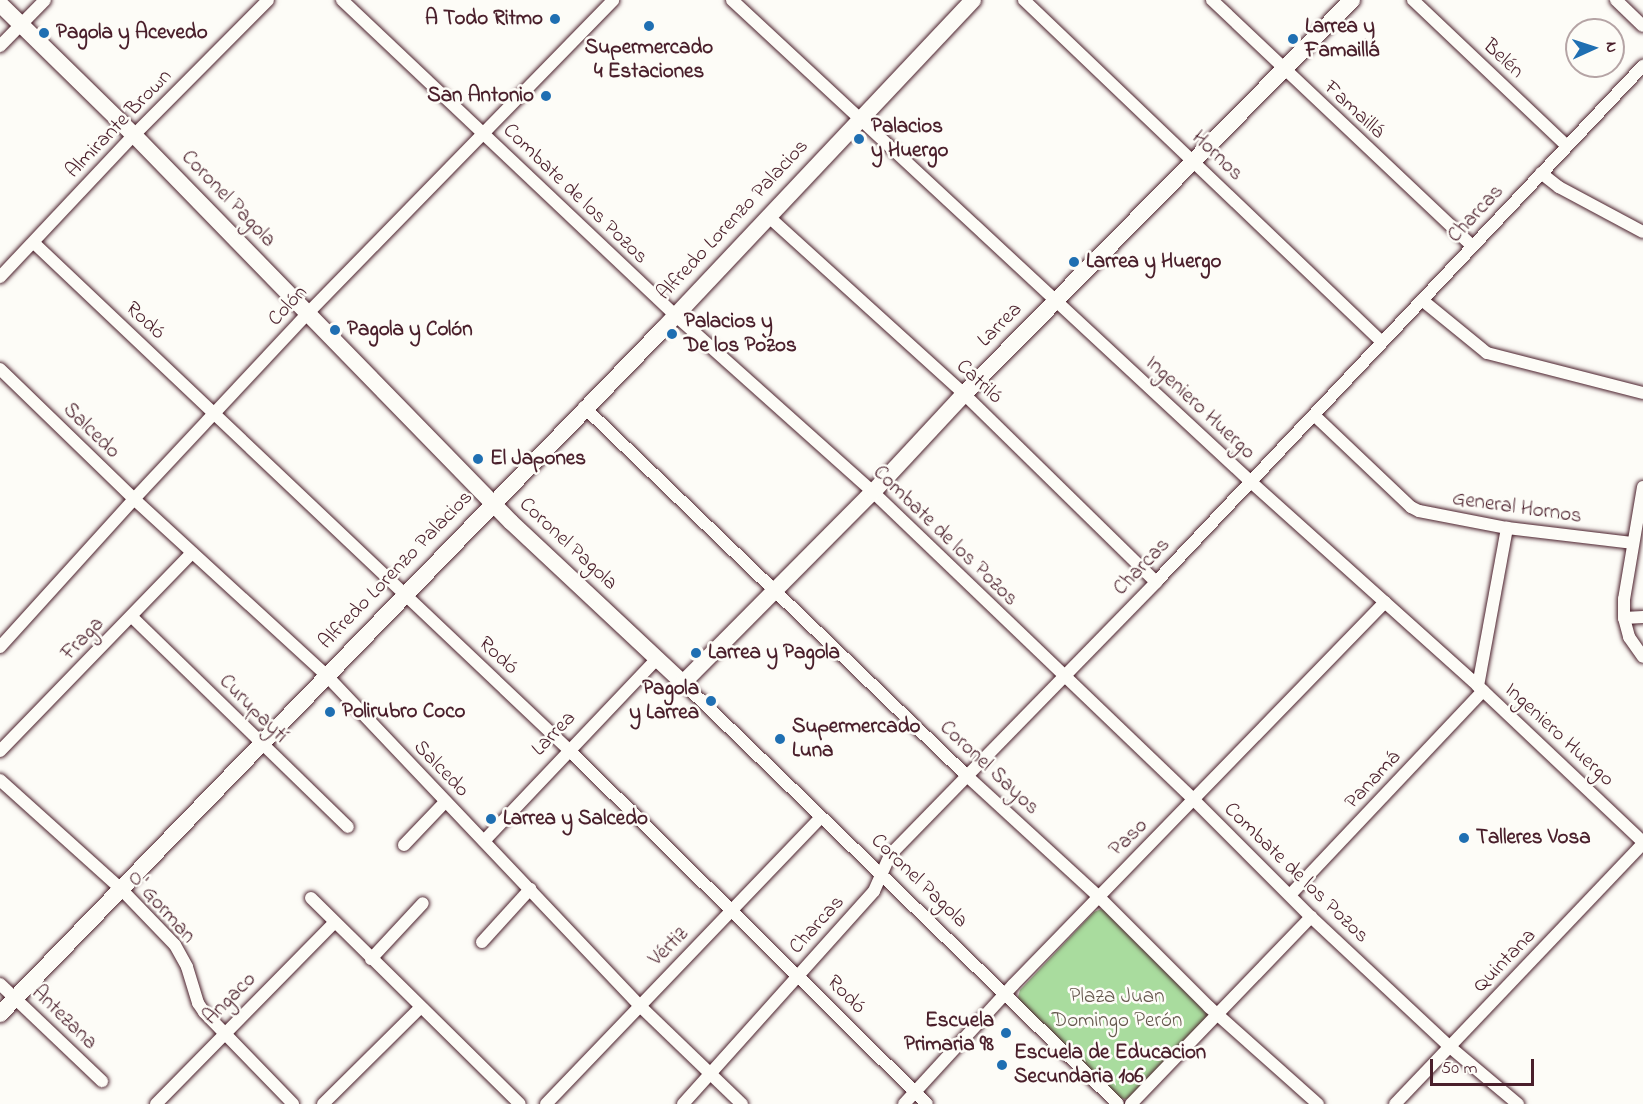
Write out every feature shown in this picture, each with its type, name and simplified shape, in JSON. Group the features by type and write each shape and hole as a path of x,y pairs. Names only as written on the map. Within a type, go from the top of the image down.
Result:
{"street":[{"path":"0,46 45,0"},
{"name":"Almirante Brown","path":"0,277 134,135 268,0"},
{"name":"Combate de los Pozos","path":"342,0 675,315 873,492 1194,800 1311,917 1450,1047 1518,1104"},
{"name":"Colón","path":"0,647 134,499 308,313 613,0"},
{"name":"Ingeniero Huergo","path":"732,0 1251,482 1481,688 1643,843"},
{"name":"Alfredo Lorenzo Palacios","path":"0,1014 122,890 492,502 770,217 858,119 973,0"},
{"name":"Hornos","path":"1024,0 1382,342"},
{"name":"Famaillá","path":"1212,0 1283,70 1472,246"},
{"name":"Larrea","path":"683,683 873,492 964,394 1352,0"},
{"name":"Belén","path":"1413,0 1567,146"},
{"path":"1616,0 1643,26"},
{"name":"Coronel Pagola","path":"0,4 134,135 492,502 683,683 1118,1104"},
{"name":"Charcas","path":"683,1104 874,891 890,855 1156,582 1643,66"},
{"path":"1541,173 1559,187 1643,232"},
{"name":"Catriló","path":"770,217 964,394 1156,582"},
{"name":"Rodó","path":"34,243 569,750 927,1104"},
{"path":"1422,300 1487,353 1643,393"},
{"name":"Salcedo","path":"0,369 134,499 326,675 639,1005 742,1104"},
{"name":"Coronel Sayos","path":"584,407 967,776 1099,897 1216,1013 1318,1104"},
{"name":"General Hornos","path":"1314,415 1411,507 1428,514 1507,528 1632,543"},
{"path":"1643,487 1624,599 1624,618 1629,637 1643,657"},
{"path":"1481,688 1507,528"},
{"name":"Fraga","path":"0,751 192,553"},
{"name":"Paso","path":"904,1104 1004,996 1385,602"},
{"name":"Curupaytí","path":"132,616 260,745 348,827"},
{"path":"1624,618 1643,617"},
{"name":"Larrea","path":"484,842 657,659"},
{"name":"Panamá","path":"1290,895 1481,688"},
{"name":"O' Gorman","path":"0,780 122,890 175,945 187,967 198,1003 293,1104"},
{"path":"404,846 445,802"},
{"name":"Vértiz","path":"546,1104 820,818"},
{"name":"Quintana","path":"1395,1104 1643,843"},
{"path":"482,942 530,889"},
{"path":"311,898 420,1008 520,1104"},
{"path":"371,959 423,903"},
{"path":"1131,1104 1216,1013 1311,917"},
{"name":"Angaco","path":"156,1104 334,923"},
{"name":"Antezana","path":"0,984 102,1081"},
{"path":"323,1104 420,1008"}],"green space":[{"name":"Plaza Juan Domingo Perón","path":"1101,909 1109,913 1208,1014 1207,1019 1133,1097 1126,1099 1118,1098 1023,1006 1018,997 1020,990 1094,912"}],"place":[{"name":"A Todo Ritmo","path":"555,19"},
{"name":"Supermercado 4 Estaciones","path":"649,26"},
{"name":"Pagola y Acevedo","path":"44,33"},
{"name":"Larrea y Famaillá","path":"1293,39"},
{"name":"San Antonio","path":"546,96"},
{"name":"Palacios y Huergo","path":"859,139"},
{"name":"Larrea y Huergo","path":"1074,262"},
{"name":"Pagola y Colón","path":"335,330"},
{"name":"Palacios y De los Pozos","path":"672,334"},
{"name":"El Japones","path":"478,459"},
{"name":"Larrea y Pagola","path":"696,653"},
{"name":"Pagola y Larrea","path":"711,701"},
{"name":"Polirubro Coco","path":"330,712"},
{"name":"Supermercado Luna","path":"780,739"},
{"name":"Larrea y Salcedo","path":"491,819"},
{"name":"Talleres Vosa","path":"1464,838"},
{"name":"Escuela Primaria 98","path":"1006,1033"},
{"name":"Escuela de Educacion Secundaria 106","path":"1002,1065"}]}
